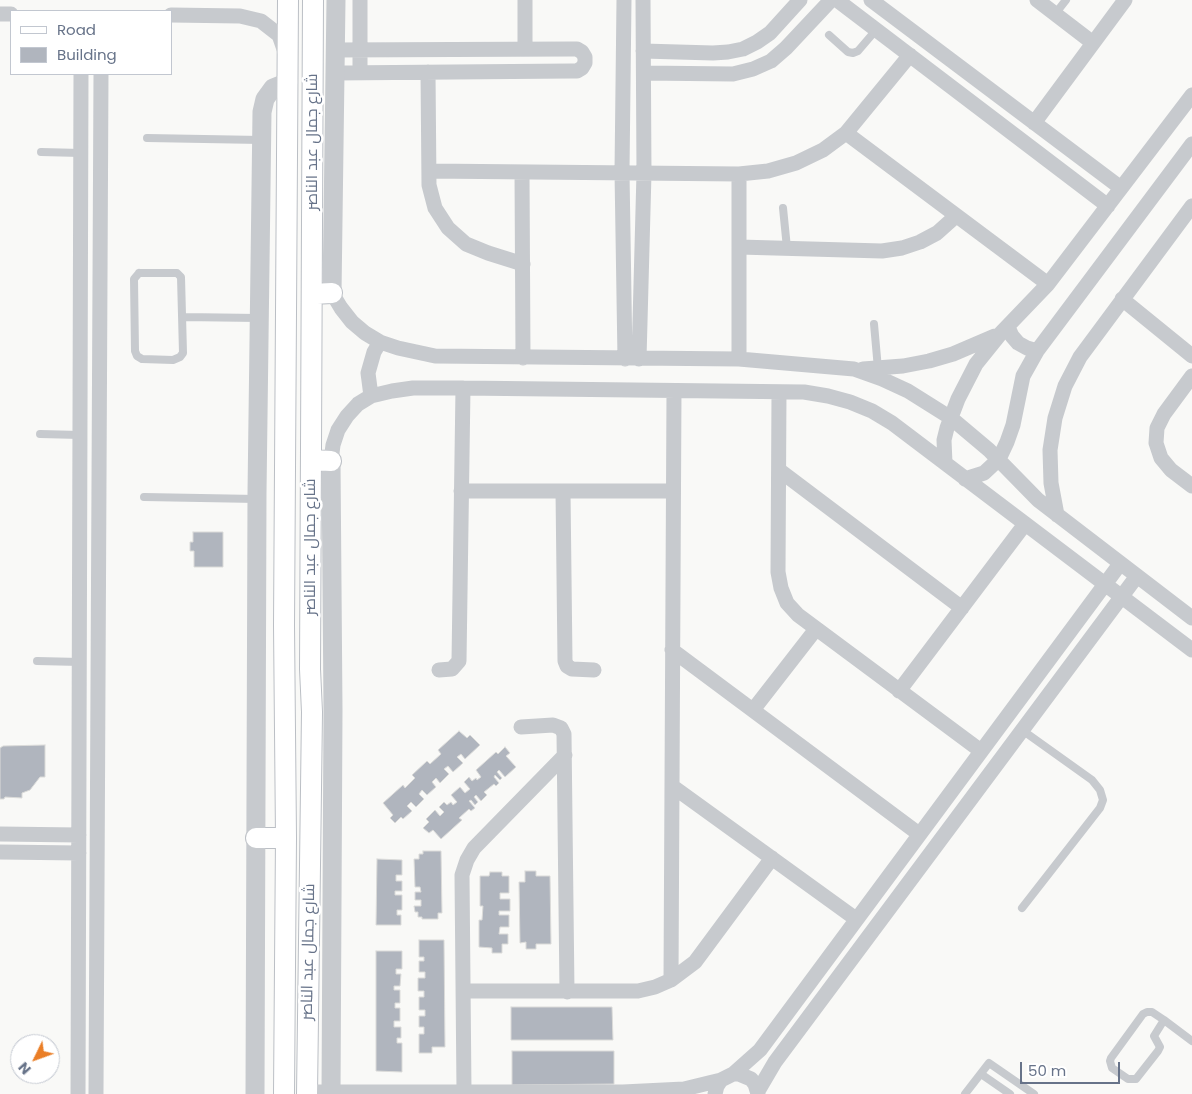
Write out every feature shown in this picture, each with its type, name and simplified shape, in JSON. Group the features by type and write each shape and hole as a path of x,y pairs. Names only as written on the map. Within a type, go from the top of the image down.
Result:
{"main road":[{"name":"شارع جمال عبد الناصر","path":"284,1094 286,838 284,669 288,0"},
{"name":"شارع جمال عبد الناصر","path":"307,1093 312,712 310,669 313,0"},
{"path":"312,294 332,293"},
{"path":"311,460 331,461"},
{"path":"284,669 310,669"},
{"path":"285,712 312,712"},
{"path":"256,838 286,838"}],"street":[{"path":"336,0 332,293 352,322 380,342 435,356 739,359 854,369 878,368 929,361 953,354 1005,330"},
{"path":"360,0 360,72"},
{"path":"525,0 525,49"},
{"path":"624,0 622,172 632,359"},
{"path":"632,359 644,172 644,0"},
{"path":"644,51 713,53 743,48 757,42 770,33 800,0"},
{"path":"644,73 733,74 753,69 771,61 786,48 831,0"},
{"path":"837,0 1108,206"},
{"path":"871,0 1121,188"},
{"path":"1037,0 1093,43"},
{"path":"1034,123 1125,0"},
{"path":"172,15 240,16 261,21 279,35 288,58"},
{"path":"335,73 577,71 585,63 585,57 577,49 336,50"},
{"path":"428,171 739,174 768,171 796,163 823,150 846,133 910,55"},
{"path":"428,72 428,171 429,185 435,208 448,228 466,244 522,264"},
{"path":"78,1094 81,75"},
{"path":"96,1094 101,75"},
{"path":"255,1094 257,499 261,140 262,112 265,99 273,88 288,82"},
{"path":"945,463 944,440 962,390 976,364 1048,284 1192,95"},
{"path":"846,133 1048,284"},
{"path":"965,479 984,473 999,459 1013,425 1023,376 1036,350 1192,144"},
{"path":"522,172 523,358"},
{"path":"739,174 739,359"},
{"path":"1057,516 1051,483 1050,450 1055,418 1065,386 1080,357 1192,206"},
{"path":"81,215 100,216"},
{"path":"739,247 882,251 902,248 920,242 938,233 956,216"},
{"path":"1122,299 1192,356"},
{"path":"1005,330 1018,343 1036,350"},
{"path":"371,396 368,385 368,373 374,352 380,342"},
{"path":"854,369 908,391 951,418 999,459 1038,500 1057,516 1192,618"},
{"path":"1192,376 1164,414 1157,428 1156,443 1160,458 1171,470 1192,486"},
{"path":"331,1093 333,700 331,461 333,445 338,430 358,404 371,396 413,388 804,392 850,402 872,411 892,423 1192,650"},
{"path":"439,670 452,669 459,661 463,388"},
{"path":"671,980 674,391"},
{"path":"779,392 778,572 781,588 787,603 798,615 816,629 981,751"},
{"path":"779,470 962,608"},
{"path":"461,491 673,491"},
{"path":"563,491 565,661 567,666 572,669 594,670"},
{"path":"899,690 1025,524"},
{"path":"715,1094 717,1086 760,1050 1120,564"},
{"path":"758,1092 774,1062 1137,576"},
{"path":"752,710 816,629"},
{"path":"672,650 919,834"},
{"path":"521,727 554,725 561,728 564,734 567,992"},
{"path":"464,1091 462,874 474,848 564,755"},
{"path":"79,771 98,771"},
{"path":"672,786 856,919"},
{"path":"0,834 79,835"},
{"path":"0,852 79,853"},
{"path":"463,991 638,991 655,987 684,972 700,956 772,858"},
{"path":"79,915 97,914"},
{"path":"307,1093 464,1091 623,1092 684,1089 727,1077 746,1076 755,1084 758,1092"}],"lane":[{"path":"1055,14 1066,0"},
{"path":"829,35 848,52 853,53 858,51 876,30"},
{"path":"147,138 261,140"},
{"path":"41,152 81,153"},
{"path":"782,208 787,248"},
{"path":"139,273 177,274 181,277 182,317 182,353 180,357 173,360 142,359 137,356 135,351 134,324 134,279 136,275 139,273"},
{"path":"182,317 259,318"},
{"path":"874,324 878,368"},
{"path":"40,434 80,435"},
{"path":"144,497 257,499"},
{"path":"37,661 80,662"},
{"path":"1022,730 1092,780 1100,790 1103,800 1100,808 1022,908"},
{"path":"1164,1020 1154,1036 1159,1044 1158,1051 1136,1079 1128,1079 1112,1068 1111,1058 1143,1014 1152,1012 1164,1020 1192,1042"},
{"path":"965,1094 989,1063 1034,1094"},
{"path":"981,1074 1010,1094"}],"building":[{"path":"193,532 223,532 223,567 194,567 194,551 190,551 190,542 193,542"},
{"path":"459,731 467,738 470,735 480,745 465,759 461,754 457,757 463,763 453,772 448,766 444,769 449,774 440,783 436,778 432,782 436,787 427,795 422,790 419,794 424,799 416,807 411,802 407,806 412,811 395,823 390,818 393,815 383,803 403,785 405,788 415,778 412,775 427,761 430,764 441,754 438,750"},
{"path":"45,745 45,777 40,777 30,790 22,793 22,798 5,797 0,799 0,748 3,746"},
{"path":"505,747 510,753 506,756 516,767 505,777 499,770 497,772 502,778 500,780 495,775 494,777 499,783 496,786 494,784 484,792 487,795 481,801 476,795 474,797 478,802 475,805 471,800 469,801 475,808 471,811 469,809 459,818 462,820 441,839 433,830 429,833 423,828 429,822 426,819 435,810 440,816 444,812 439,807 444,802 447,805 451,802 453,805 457,802 451,795 460,787 465,793 470,789 464,782 469,777 472,781 481,777 476,770 496,752 498,754"},
{"path":"423,851 441,851 442,913 438,913 438,919 422,919 422,917 418,917 418,912 415,912 414,906 421,906 421,900 415,900 415,892 421,892 420,887 415,887 414,859 419,859 419,854 423,854"},
{"path":"377,859 402,860 402,875 396,875 396,881 402,881 402,891 395,891 395,895 402,895 402,910 397,910 397,915 401,915 401,925 376,925"},
{"path":"525,871 536,871 536,876 550,876 551,944 536,944 536,949 526,949 526,942 520,943 519,882 525,882"},
{"path":"490,872 502,872 502,876 509,876 509,893 500,893 500,899 510,899 510,911 499,911 499,915 509,915 509,927 500,927 499,934 508,934 508,944 502,944 502,953 492,953 492,948 479,947 479,920 482,920 483,906 480,906 480,876 489,876"},
{"path":"419,940 444,940 445,1047 432,1047 432,1053 419,1053 419,1034 424,1034 424,1027 419,1027 419,1016 425,1016 425,1010 419,1010 419,997 424,997 424,991 418,991 418,978 425,978 425,972 419,972 419,961 424,961 424,957 419,957"},
{"path":"376,951 402,951 402,969 396,969 396,974 401,974 400,986 394,986 394,990 400,990 400,1003 395,1003 395,1008 400,1008 400,1021 394,1021 394,1027 401,1027 401,1038 397,1038 397,1043 402,1043 402,1072 376,1071"},
{"path":"511,1007 612,1007 613,1040 511,1040"},
{"path":"512,1051 614,1051 614,1084 512,1085"}]}
